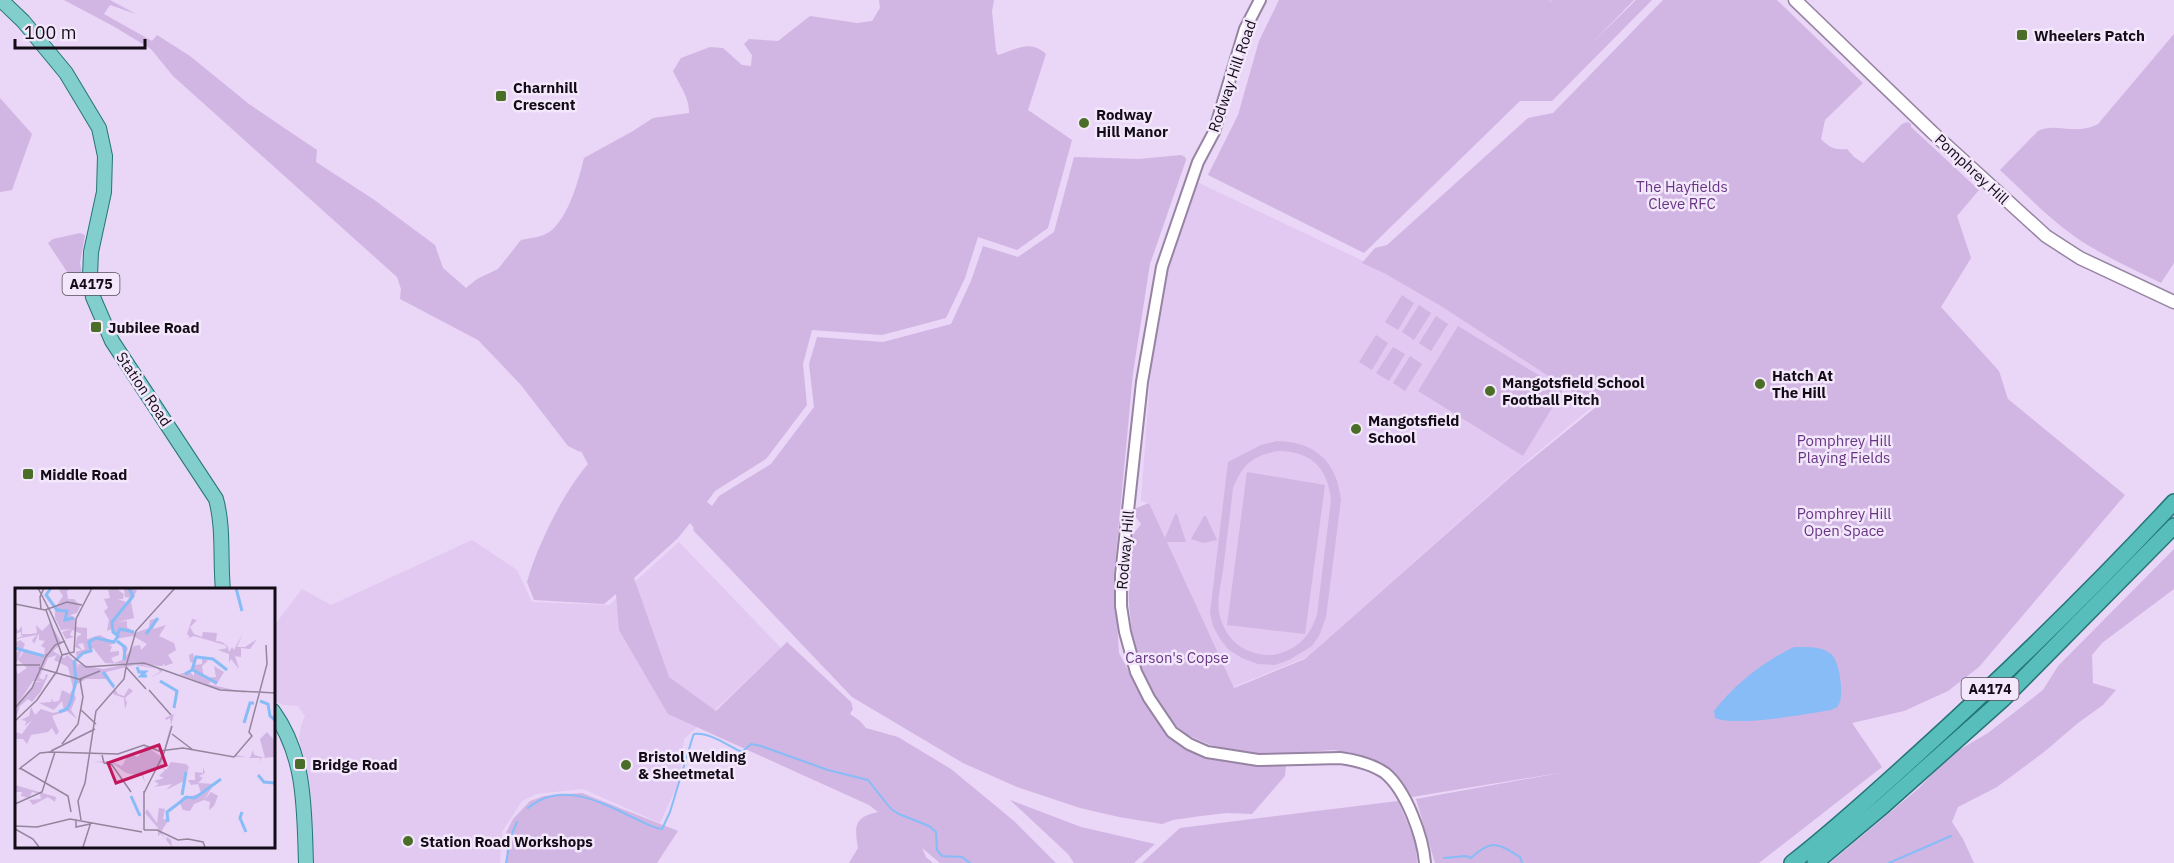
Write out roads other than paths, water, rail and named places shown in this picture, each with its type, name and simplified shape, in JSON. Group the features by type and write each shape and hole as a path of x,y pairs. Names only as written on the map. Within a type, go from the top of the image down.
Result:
{"highway":[{"name":"A4174","path":"1792,863 1893,777 1989,690 2086,596 2174,502"},
{"name":"A4174","path":"1815,863 2003,699 2174,526"}],"main road":[{"name":"Station Road","path":"1,0 23,21 66,73 99,129 105,156 104,192 91,252 90,276 93,297 112,341 216,500 220,514 220,568 223,588"},
{"name":"Pomphrey Hill","path":"1795,0 1934,134 2046,236 2080,258 2174,302"},
{"path":"274,713 290,742 303,784 306,863"}],"street":[{"name":"Rodway Hill Road","path":"1203,153 1221,114 1233,64 1245,29 1260,0"},
{"name":"Rodway Hill","path":"1203,153 1193,174 1162,267 1142,382 1121,575 1125,632 1136,672 1159,716 1172,732 1189,744 1207,752 1258,760 1353,759 1384,773 1406,802 1416,828 1425,863"}],"water":[{"path":"1794,647 1819,648 1827,651 1834,658 1841,686 1837,707 1789,717 1739,721 1715,718 1714,711 1740,683 1771,660"}],"waterway":[{"path":"528,808 540,800 553,796 580,796 662,829 670,812 693,736 700,734 713,737 742,752 751,744 761,746 828,770 868,780 891,809 929,826 936,832 937,850 942,856 962,857 970,863"},
{"path":"506,863 511,836 517,822"},
{"path":"1889,863 1951,836"},
{"path":"1444,858 1466,856 1471,858 1484,848 1495,845 1520,857 1522,863"}],"place":[{"name":"Wheelers Patch","path":"2022,35"},
{"name":"Charnhill Crescent","path":"501,96"},
{"name":"Rodway Hill Manor","path":"1084,123"},
{"name":"Jubilee Road","path":"96,327"},
{"name":"Hatch At The Hill","path":"1760,384"},
{"name":"Mangotsfield School Football Pitch","path":"1490,391"},
{"name":"Mangotsfield School","path":"1356,429"},
{"name":"Middle Road","path":"28,474"},
{"name":"Bridge Road","path":"300,764"},
{"name":"Bristol Welding & Sheetmetal","path":"626,765"},
{"name":"Station Road Workshops","path":"408,841"}],"park label":[{"name":"The Hayfields Cleve RFC","path":"1682,194"},
{"name":"Pomphrey Hill Playing Fields","path":"1844,448"},
{"name":"Pomphrey Hill Open Space","path":"1844,522"},
{"name":"Carson's Copse","path":"1177,657"}]}
